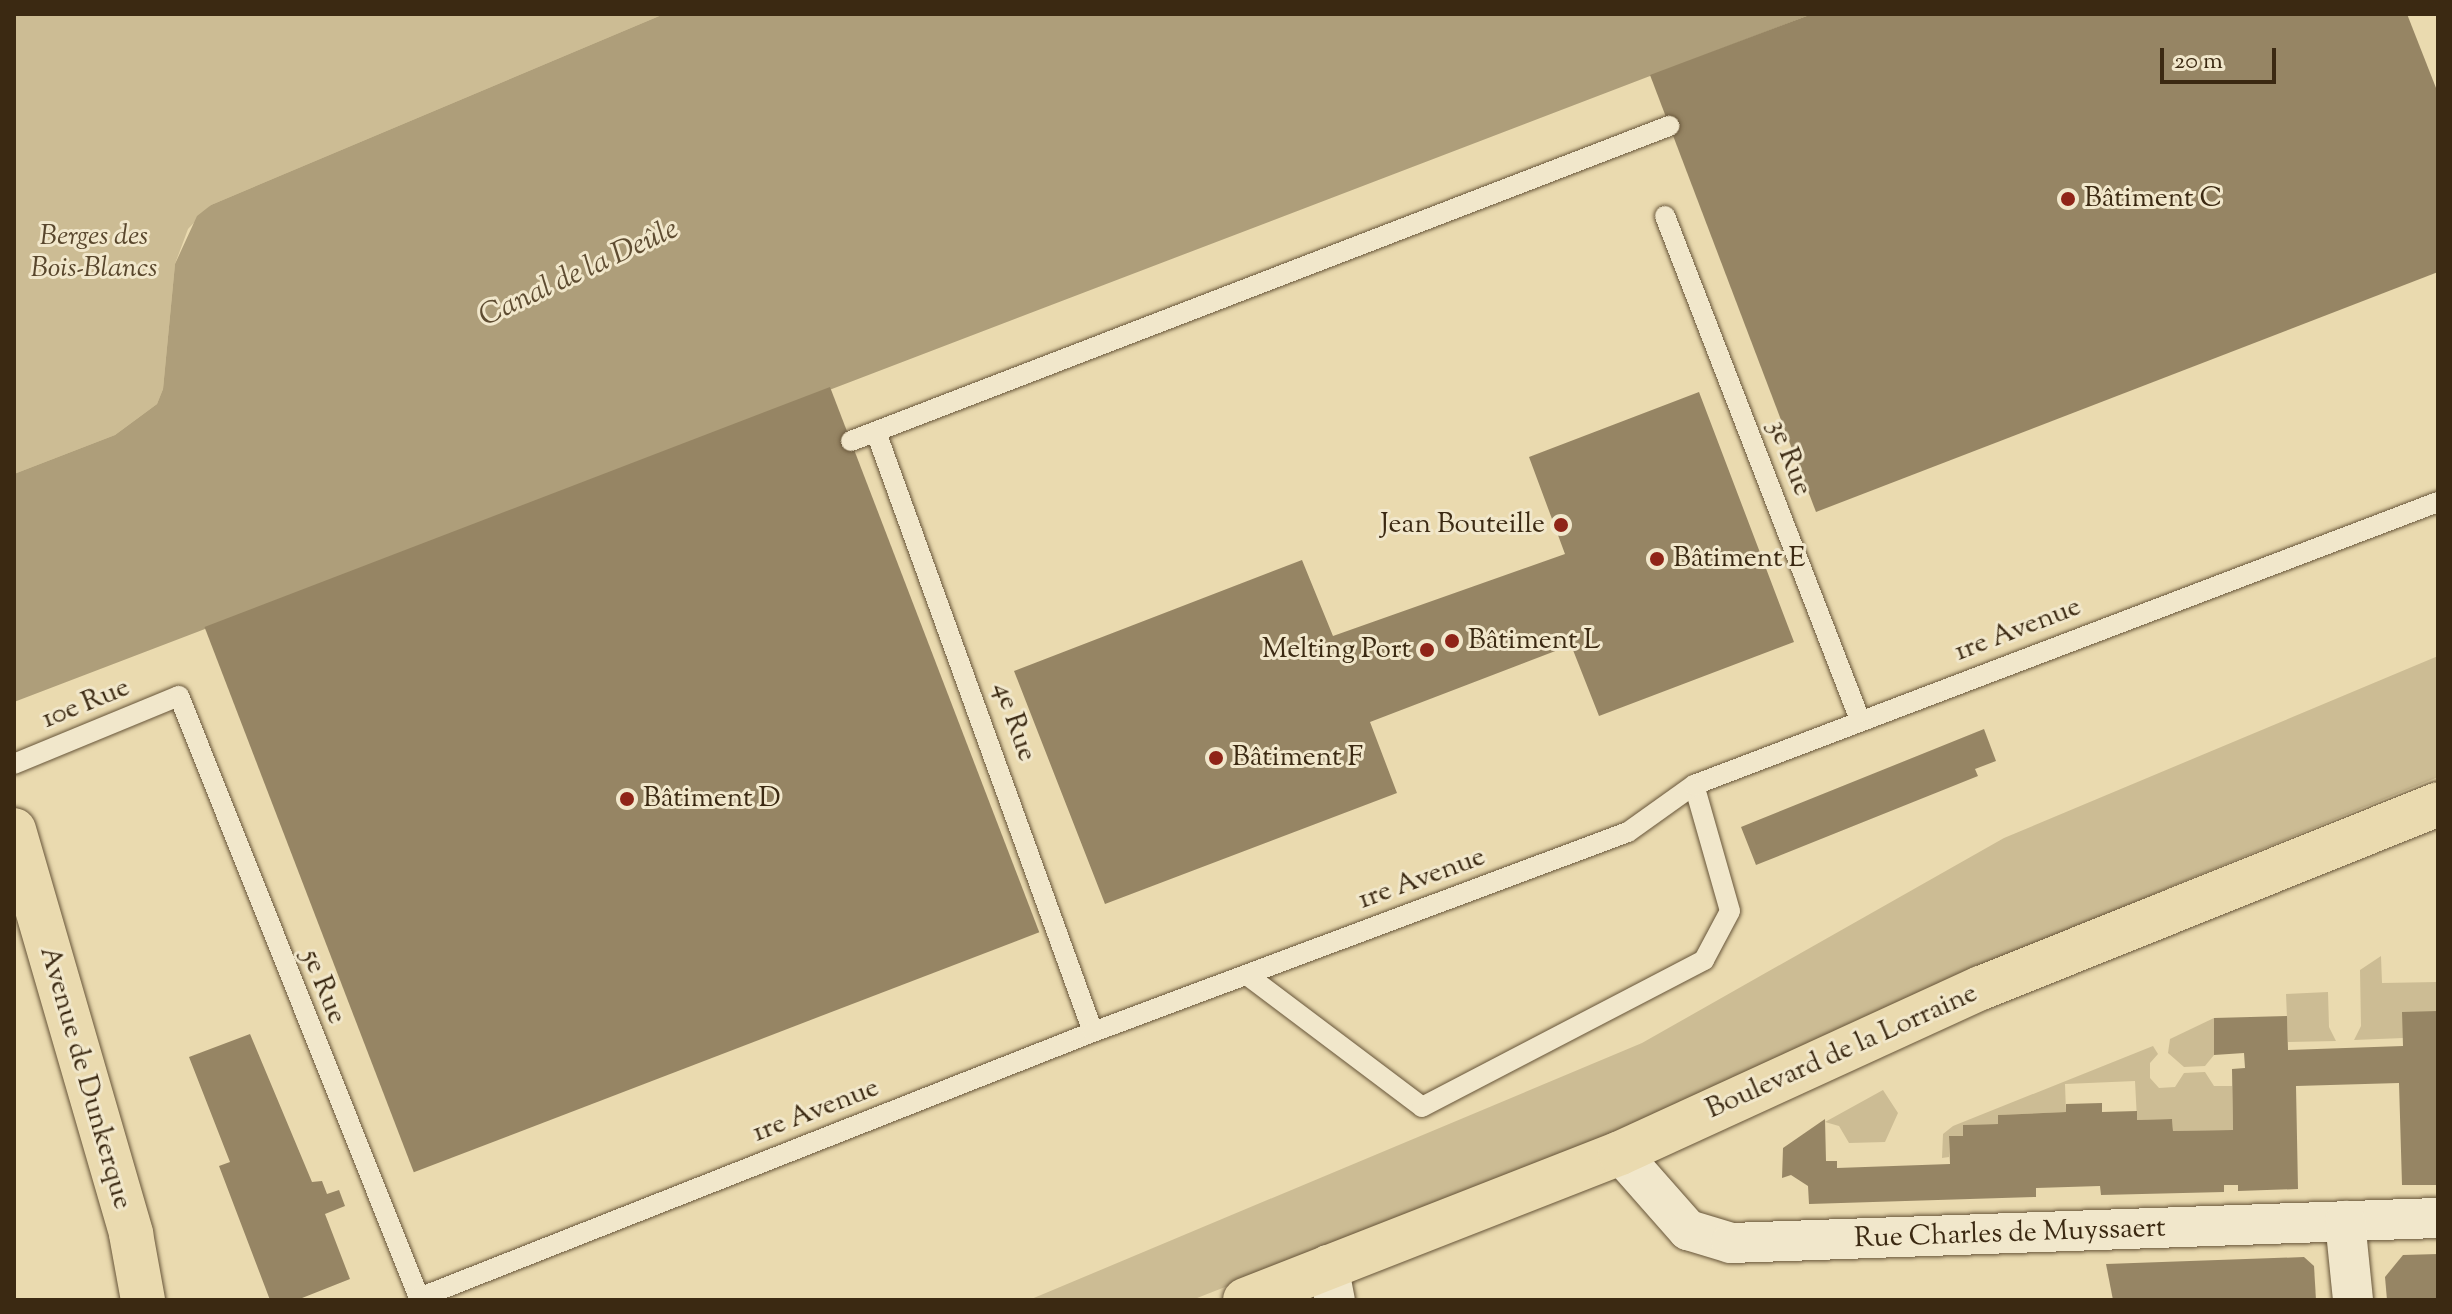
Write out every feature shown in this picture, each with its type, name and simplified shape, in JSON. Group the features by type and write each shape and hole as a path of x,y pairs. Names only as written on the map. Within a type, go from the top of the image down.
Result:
{"main road":[{"name":"Boulevard de la Lorraine","path":"1245,1300 1332,1283 1981,988 2438,804"},
{"name":"Avenue de Dunkerque","path":"14,830 131,1234 143,1300"},
{"name":"Avenue de Dunkerque","path":"131,1234 163,1300"}],"street":[{"name":"Rue Charles de Muyssaert","path":"1620,1153 1688,1230 1705,1239 1780,1259 2345,1221 2438,1218"},
{"path":"2345,1221 2353,1300"}],"lane":[{"path":"851,441 1669,126"},
{"name":"3e Rue","path":"1665,216 1860,720"},
{"name":"4e Rue","path":"876,432 1093,1032"},
{"name":"1re Avenue","path":"419,1299 1093,1032 1628,832 1694,785 2438,502"},
{"name":"10e Rue","path":"14,764 179,696"},
{"name":"5e Rue","path":"179,696 419,1299"},
{"path":"1247,975 1422,1107 1704,960 1730,911 1694,785"}],"green space":[{"name":"Berges des Bois-Blancs","path":"14,14 664,14 211,205 188,229 175,264 163,389 157,404 115,435 14,474"},
{"path":"2438,656 2438,777 2172,886 1653,1119 1192,1300 1029,1300 1642,1043 2004,838"},
{"path":"2381,956 2382,983 2438,982 2438,1011 2403,1038 2354,1040 2361,1026 2360,970"},
{"path":"2328,992 2329,1027 2336,1041 2288,1042 2286,994"},
{"path":"2214,1018 2214,1055 2205,1066 2184,1067 2168,1053 2170,1039"},
{"path":"2153,1046 2158,1054 2150,1063 2150,1078 2159,1088 2175,1087 2184,1073 2205,1072 2214,1086 2232,1086 2233,1130 2173,1131 2172,1119 2137,1120 2135,1081 2065,1084 2066,1112 1998,1115 1998,1124 1964,1125 1963,1136 1949,1137 1949,1157 1942,1158 1943,1134 1953,1126"},
{"path":"1883,1090 1898,1113 1885,1142 1849,1143 1839,1126 1825,1122"}],"water":[{"name":"Canal de la Deûle","path":"664,14 1812,14 14,702 14,474 115,435 157,404 163,389 175,264 197,216 211,205"}],"building":[{"name":"Bâtiment C","path":"1812,14 2407,14 2438,93 2438,272 1816,512 1650,75"},
{"name":"Bâtiment D","path":"830,387 1039,932 414,1172 205,627"},
{"path":"1699,392 1794,642 1599,716 1571,645 1370,722 1397,793 1105,904 1014,671 1302,560 1333,636 1565,554 1529,457"},
{"path":"1984,729 1996,761 1975,769 1978,776 1756,865 1741,827"},
{"path":"2438,1011 2438,1185 2402,1185 2399,1083 2296,1086 2298,1189 2238,1191 2238,1185 2224,1185 2224,1192 2101,1195 2100,1186 2036,1188 2036,1197 1809,1204 1808,1186 1791,1175 1782,1178 1783,1148 1825,1119 1826,1161 1837,1161 1837,1168 1950,1164 1949,1136 1963,1136 1963,1125 1998,1124 1998,1115 2066,1112 2066,1104 2102,1103 2102,1112 2137,1111 2137,1120 2172,1119 2173,1131 2233,1130 2232,1069 2245,1068 2244,1053 2214,1055 2214,1018 2287,1016 2288,1050 2403,1046 2402,1012"},
{"path":"250,1034 312,1182 322,1181 327,1194 339,1190 345,1206 325,1214 350,1279 297,1300 270,1300 219,1166 230,1162 189,1057"},
{"path":"2438,1254 2438,1300 2387,1300 2385,1277 2403,1255"},
{"path":"2304,1257 2314,1266 2316,1300 2113,1300 2106,1264"}],"place":[{"name":"Bâtiment C","path":"2068,199"},
{"name":"Jean Bouteille","path":"1561,525"},
{"name":"Bâtiment E","path":"1657,559"},
{"name":"Bâtiment L","path":"1452,641"},
{"name":"Melting Port","path":"1427,650"},
{"name":"Bâtiment F","path":"1216,758"},
{"name":"Bâtiment D","path":"627,799"}]}
